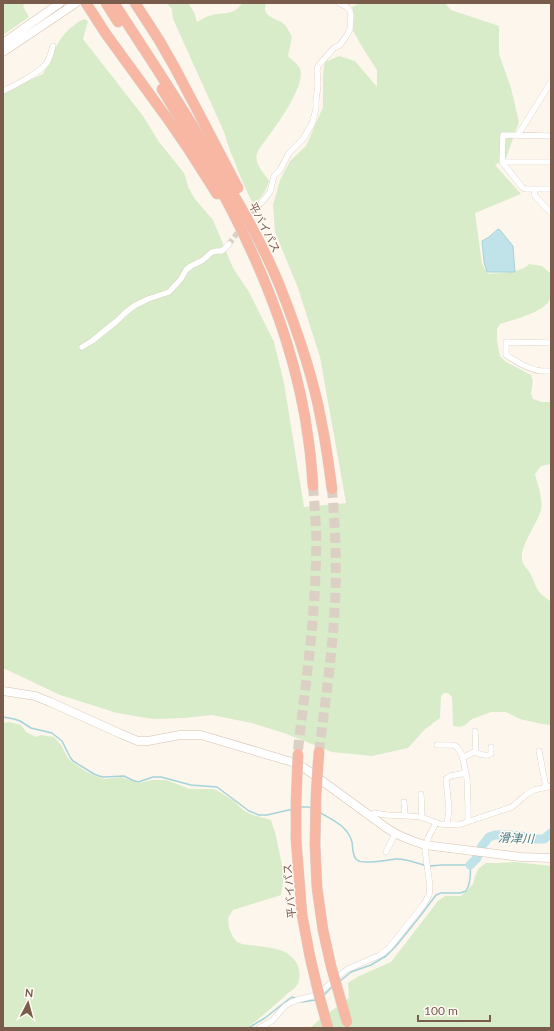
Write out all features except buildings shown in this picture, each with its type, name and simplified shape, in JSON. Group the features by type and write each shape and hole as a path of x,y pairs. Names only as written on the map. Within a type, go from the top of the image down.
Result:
{"highway":[{"path":"86,3 106,34 167,118 206,177 233,222 269,291"},
{"name":"平バイパス","path":"106,3 208,164 246,237 269,291 286,341 302,405 309,444 313,486"},
{"name":"平バイパス","path":"114,3 194,128 238,201 279,283 304,354 321,419 332,488"},
{"path":"135,3 175,68 241,194 268,251 286,294 304,354"},
{"name":"平バイパス","path":"298,752 296,839 302,915 310,957 328,1028"},
{"path":"319,752 315,817 317,888 323,930 334,977 348,1025"}],"street":[{"path":"3,43 60,3"},
{"path":"3,52 76,3"},
{"path":"341,4 349,3"},
{"path":"261,203 270,192 274,176 280,170 290,153 303,139 312,124 316,109 318,84 317,67 334,48 340,45 350,29 350,11 347,7 341,4"},
{"path":"3,91 16,85 43,67 48,62 53,46"},
{"path":"518,136 551,82"},
{"path":"551,136 503,135 502,162 525,189 551,189"},
{"path":"502,162 551,162"},
{"path":"534,189 535,196 551,213"},
{"path":"82,346 92,341 129,309 148,299 169,292 181,279 188,268 203,260 212,252 222,251 229,244"},
{"path":"551,343 506,342 506,355 513,360 536,370 551,371"},
{"path":"3,692 25,694 42,699 138,741 148,741 180,735 201,735 292,762 303,767 395,834 426,845 522,857 551,858"},
{"path":"475,731 475,752"},
{"path":"437,745 456,746 462,758 466,773 468,791 468,822"},
{"path":"462,758 475,752 488,756 491,754 491,748"},
{"path":"369,816 374,813 405,815 422,818 436,823 458,825 512,807 534,790 549,786 539,751"},
{"path":"447,824 449,809 446,779 450,776 466,773"},
{"path":"421,794 422,818"},
{"path":"404,802 405,815"},
{"path":"259,1028 272,1021 285,1006 297,1000 317,995 346,970 380,955 389,948 424,904 429,895 430,886 425,850 429,834 436,823"},
{"path":"386,852 395,834"}],"green space":[{"path":"3,3 25,3 23,6 29,17 3,35"},
{"path":"166,3 188,3 194,12 197,22 209,16 231,12 242,3 266,3 265,8 268,15 282,22 292,37 288,56 299,67 301,74 299,83 290,105 261,147 256,157 258,164 269,181 267,188 254,204 242,181 224,132 173,19 172,9"},
{"path":"360,3 445,3 451,10 499,26 499,54 511,88 519,122 506,158 495,165 521,194 475,213 482,264 488,274 516,271 529,264 542,266 551,274 551,296 547,304 528,315 500,324 497,329 497,341 500,356 506,362 531,375 533,381 531,393 533,399 542,402 551,402 551,464 541,466 535,474 541,496 541,510 526,541 522,559 538,590 551,602 551,725 520,719 506,712 491,712 472,719 460,727 453,726 452,697 448,693 444,693 441,696 440,718 424,730 408,748 372,756 332,752 284,733 252,723 212,715 153,719 117,713 60,695 3,668 3,92 43,74 54,50 63,36 84,19 88,21 83,39 143,116 159,142 184,173 189,189 195,199 213,220 233,268 249,292 274,342 284,383 304,507 346,503 320,357 298,288 275,232 273,205 280,180 290,161 306,146 323,107 323,73 325,62 339,56 355,61 377,87 377,70 353,31 354,15 352,7"},
{"path":"9,722 21,725 26,732 36,737 41,735 54,737 72,762 98,777 105,779 121,777 138,783 152,780 166,780 190,789 213,789 234,801 243,810 250,814 271,820 284,875 281,895 233,910 228,918 229,928 237,942 280,950 289,955 298,965 300,974 298,983 295,987 247,1028 3,1028 3,723"},
{"path":"516,862 551,866 551,1028 310,1028 349,998 348,983 359,976 391,962 438,901 445,896 461,896 473,884 479,868 486,863"}],"water":[{"path":"498,229 513,246 515,272 487,272 484,262 482,241"}],"waterway":[{"path":"3,717 20,721 31,728 52,733 62,741 73,761 99,776 124,776 138,782 153,777 161,777 191,785 217,787 249,811 259,815 267,815 293,809"},
{"path":"300,807 309,807 312,809"},
{"path":"319,812 339,824 347,832 350,836 354,856 357,860 369,862 400,859 429,866 470,865 470,879 466,891 460,893 441,893 436,895 396,946 386,956 371,965 351,972 339,982"},
{"name":"滑津川","path":"470,865 477,858 482,846 489,837 495,835 507,835 544,839 551,833"},
{"path":"323,996 333,986"},
{"path":"248,1028 265,1018 292,997 295,998"},
{"path":"300,1001 316,1000"}],"tunnel":[{"path":"247,220 261,203"},
{"path":"229,244 241,228"},
{"path":"298,750 312,631 315,583 316,541 313,486"},
{"path":"319,752 331,658 335,601 336,573 332,489"}]}
